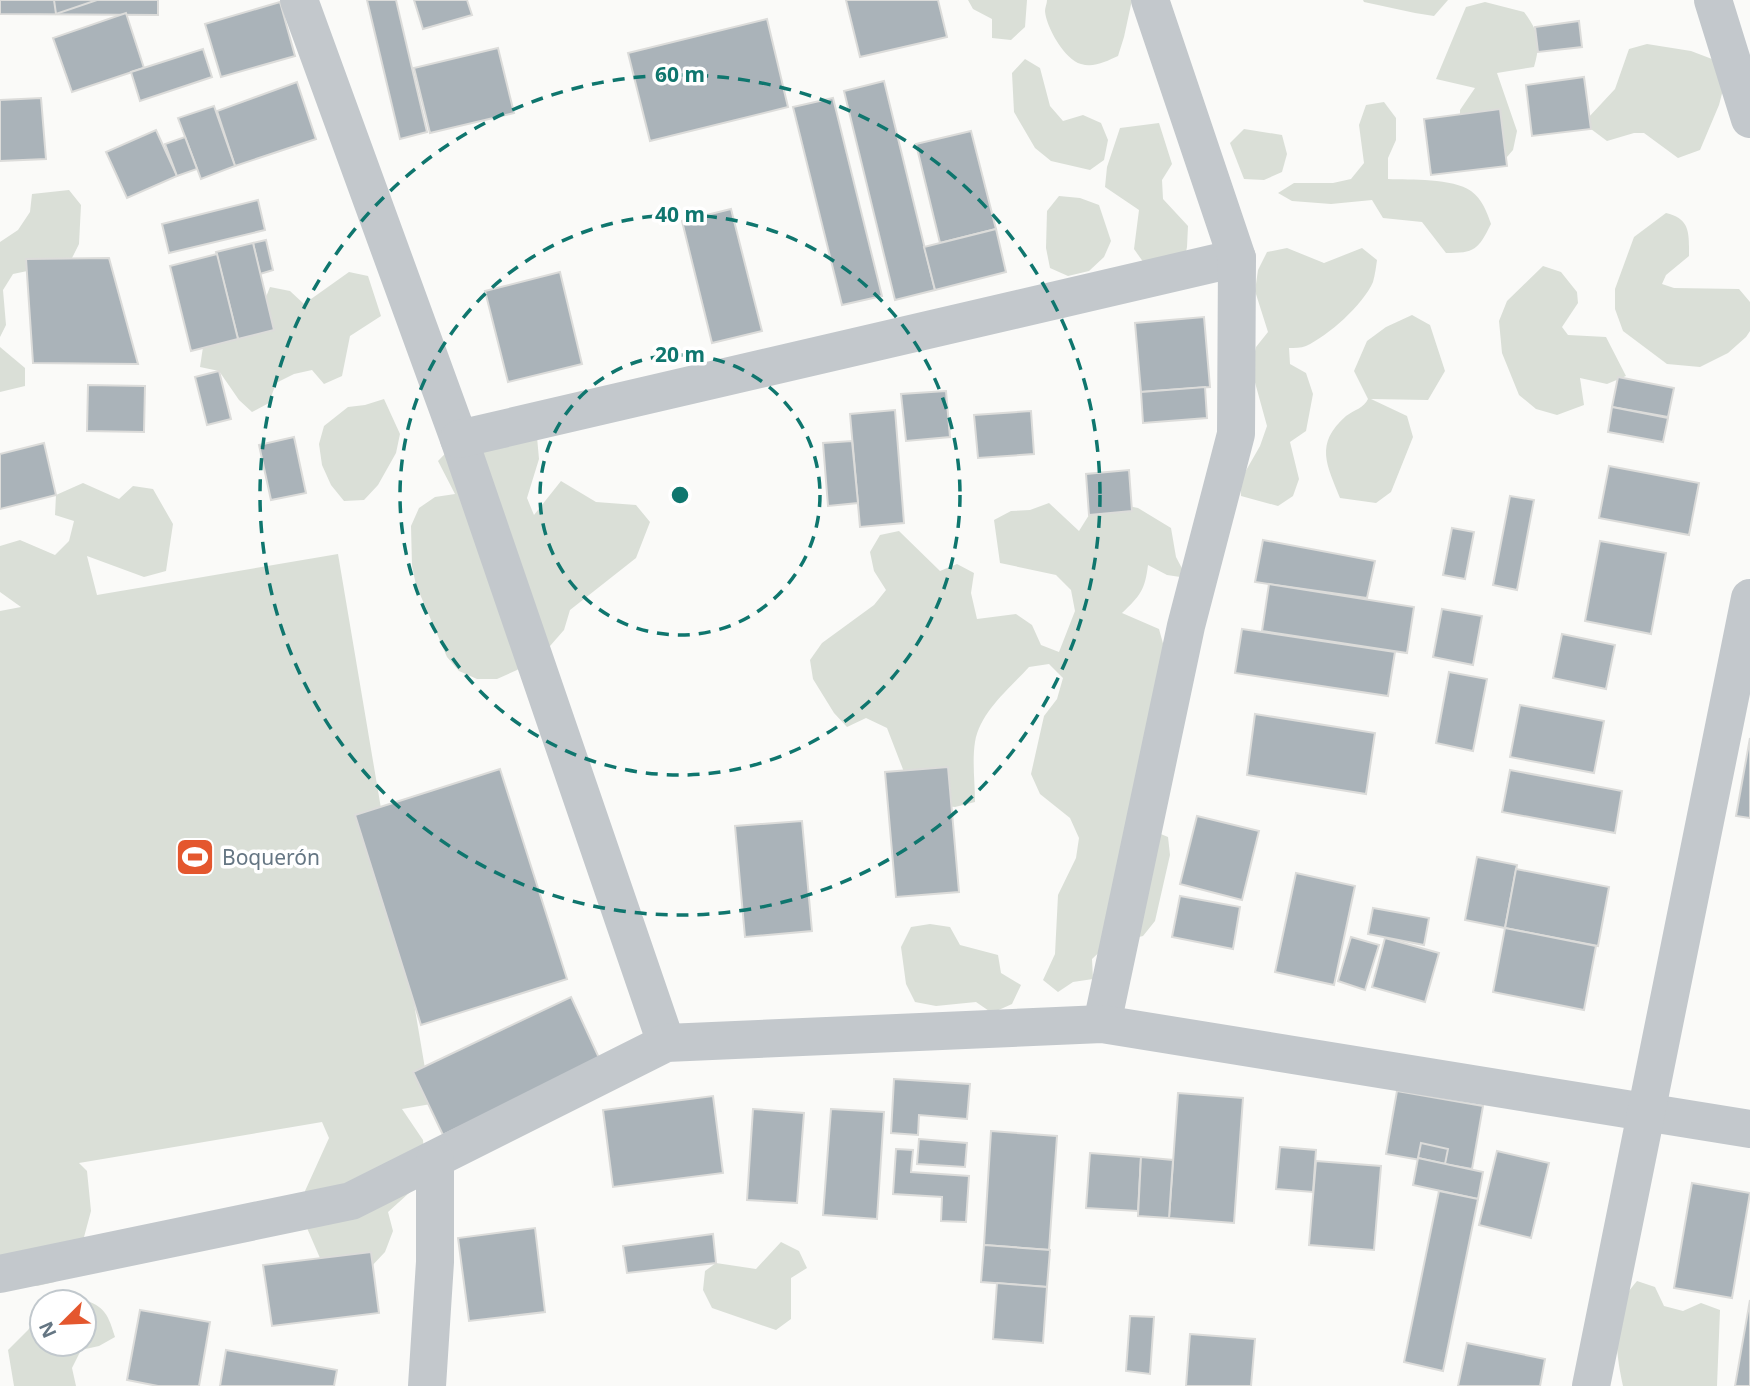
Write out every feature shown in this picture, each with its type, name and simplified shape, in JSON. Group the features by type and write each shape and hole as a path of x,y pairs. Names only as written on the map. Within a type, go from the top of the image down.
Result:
{"street":[{"path":"299,0 459,439 666,1043"},
{"path":"1102,1024 1186,626 1236,434 1237,258 1150,0"},
{"path":"1713,0 1750,119"},
{"path":"459,439 1237,258"},
{"path":"1591,1386 1750,598"},
{"path":"0,1274 351,1201 666,1043 1102,1024 1750,1129"},
{"path":"427,1386 435,1262 435,1160"}],"shaded area":[{"path":"968,0 1027,0 1025,27 1011,40 992,38 992,19 973,9"},
{"path":"1047,0 1132,0 1118,56 1091,65 1075,61 1057,42 1049,25 1045,11"},
{"path":"1363,0 1448,0 1434,16"},
{"path":"1485,2 1524,12 1536,32 1538,44 1534,67 1497,73 1517,131 1513,150 1500,165 1460,133 1460,110 1475,88 1436,79 1466,7"},
{"path":"1647,44 1691,51 1712,59 1724,86 1700,150 1678,158 1644,133 1634,133 1607,141 1591,129 1588,118 1615,89 1629,49"},
{"path":"1025,59 1040,68 1050,106 1063,121 1083,115 1101,123 1108,140 1104,160 1090,170 1051,161 1035,148 1014,112 1012,73"},
{"path":"1384,102 1396,118 1396,140 1388,158 1388,179 1443,182 1463,187 1475,194 1486,210 1491,224 1483,240 1470,251 1446,253 1422,222 1383,218 1372,200 1331,204 1292,201 1278,193 1294,183 1333,183 1351,179 1364,163 1359,125 1366,105"},
{"path":"1159,123 1172,164 1162,180 1163,199 1188,226 1183,267 1146,266 1134,249 1139,210 1105,187 1107,167 1120,128"},
{"path":"1244,129 1282,135 1287,154 1282,172 1264,180 1244,179 1230,143"},
{"path":"69,190 81,205 79,244 70,262 13,274 3,290 6,325 0,337 0,242 18,230 30,212 32,194"},
{"path":"1059,196 1080,198 1099,205 1111,241 1104,257 1089,271 1068,276 1050,268 1046,248 1047,211"},
{"path":"1666,213 1684,223 1688,234 1689,256 1666,275 1662,284 1674,288 1739,289 1750,302 1750,331 1746,337 1728,353 1700,367 1667,364 1623,331 1615,309 1615,289 1634,237"},
{"path":"1287,248 1324,263 1362,248 1377,260 1373,282 1353,310 1315,341 1304,347 1289,348 1290,364 1306,373 1313,394 1306,431 1290,442 1299,479 1293,496 1278,506 1241,496 1240,481 1260,446 1267,426 1251,368 1256,347 1268,332 1255,291 1258,270 1267,252"},
{"path":"1543,266 1561,272 1577,292 1578,303 1562,327 1568,335 1606,337 1626,376 1607,384 1580,378 1584,405 1557,415 1536,409 1519,395 1502,353 1499,321 1507,301"},
{"path":"349,272 368,276 381,316 350,336 342,376 324,384 312,370 294,374 276,383 269,403 252,412 239,400 219,371 200,367 203,347 256,322 270,287 290,291 304,304"},
{"path":"1412,315 1430,325 1445,371 1428,400 1371,399 1407,416 1413,437 1391,492 1376,503 1340,498 1326,455 1330,436 1336,426 1368,399 1354,371 1367,341 1386,327"},
{"path":"0,347 25,368 25,386 0,392"},
{"path":"384,399 400,434 396,453 378,485 364,500 344,501 331,485 322,465 319,444 324,426 348,407"},
{"path":"473,425 537,437 539,459 527,498 534,515 561,481 596,502 636,505 650,522 636,558 570,610 564,630 550,646 517,670 497,679 477,679 459,671 447,657 416,585 412,566 411,526 419,508 435,497 455,494 438,461"},
{"name":"Boquerón","path":"83,483 119,499 133,486 153,489 173,524 166,571 144,577 87,556 97,595 338,554 431,1104 402,1109 423,1140 425,1162 419,1184 388,1212 393,1231 385,1252 369,1269 323,1265 307,1228 305,1191 329,1138 322,1122 79,1163 87,1171 91,1211 80,1252 55,1282 37,1286 0,1274 0,611 21,607 0,592 0,546 20,540 55,555 69,541 74,521 55,515 56,495"},
{"path":"1049,503 1079,531 1089,515 1119,504 1138,508 1171,528 1176,557 1187,578 1167,575 1148,565 1141,592 1122,613 1159,629 1169,665 1151,830 1168,837 1170,855 1155,921 1143,936 1107,945 1092,959 1093,979 1073,982 1058,992 1043,980 1055,954 1058,895 1076,858 1079,838 1070,818 1040,794 1031,774 1044,716 1057,699 1063,678 1049,664 1029,667 997,701 983,721 975,742 975,802 955,807 916,803 887,728 866,718 847,727 834,713 813,679 810,660 822,643 874,605 886,590 874,571 870,552 880,535 899,531 940,571 957,564 974,573 971,593 977,619 1016,614 1032,625 1041,645 1059,652 1075,611 1071,590 1056,575 1000,563 994,520 1011,511 1030,510"},
{"path":"930,924 950,927 960,945 998,955 1001,973 1021,985 1012,1004 992,1013 976,1002 936,1006 915,1002 906,984 901,947 911,927"},
{"path":"781,1242 799,1251 807,1268 791,1278 791,1319 776,1330 712,1308 703,1290 705,1271 716,1263 756,1269"},
{"path":"1637,1281 1655,1287 1664,1306 1683,1311 1701,1303 1720,1310 1717,1386 1623,1386 1618,1353 1618,1320 1624,1299"},
{"path":"98,1306 106,1315 115,1337 99,1346"},
{"path":"28,1330 28,1358 77,1358 72,1368 76,1386 14,1386 8,1350"}],"building":[{"path":"0,0 158,0 158,15 0,14"},
{"path":"54,0 97,0 56,14"},
{"path":"367,0 396,0 427,132 400,139"},
{"path":"414,0 467,0 472,15 423,29"},
{"path":"846,0 938,0 947,37 860,57"},
{"path":"280,2 295,56 221,77 205,24"},
{"path":"126,13 144,68 72,92 53,38"},
{"path":"767,19 788,107 650,141 628,53"},
{"path":"1579,21 1582,47 1538,52 1535,27"},
{"path":"498,48 514,113 430,133 414,68"},
{"path":"203,49 212,77 140,101 131,72"},
{"path":"1584,77 1591,129 1532,136 1526,85"},
{"path":"884,81 935,290 895,300 844,91"},
{"path":"297,82 316,139 235,166 217,111"},
{"path":"41,98 46,159 0,161 0,100"},
{"path":"833,98 882,296 842,305 793,107"},
{"path":"214,106 235,166 201,179 178,118"},
{"path":"1500,109 1507,166 1431,175 1424,119"},
{"path":"156,130 177,176 127,198 106,152"},
{"path":"971,131 996,229 940,243 916,144"},
{"path":"185,137 197,169 177,176 165,144"},
{"path":"258,200 265,230 169,253 162,224"},
{"path":"731,209 762,331 712,343 682,221"},
{"path":"996,229 1006,272 935,290 924,247"},
{"path":"266,240 273,270 260,274 253,243"},
{"path":"253,243 274,330 238,339 216,252"},
{"path":"217,254 238,339 191,351 170,266"},
{"path":"109,258 138,364 33,363 26,259"},
{"path":"560,272 582,364 508,382 485,291"},
{"path":"1204,317 1210,387 1141,392 1135,323"},
{"path":"219,371 231,419 207,425 195,377"},
{"path":"1618,377 1674,388 1668,417 1612,407"},
{"path":"88,385 145,386 144,432 87,431"},
{"path":"1205,387 1207,418 1143,423 1141,392"},
{"path":"946,391 950,437 906,441 901,394"},
{"path":"1612,407 1668,418 1663,442 1608,432"},
{"path":"895,410 904,523 860,527 850,414"},
{"path":"1031,411 1034,454 978,458 974,415"},
{"path":"294,437 306,493 271,500 259,445"},
{"path":"852,441 858,503 828,506 823,443"},
{"path":"44,443 56,495 0,509 0,454"},
{"path":"1609,466 1699,483 1689,535 1599,518"},
{"path":"1129,470 1132,511 1089,515 1086,474"},
{"path":"1510,496 1534,500 1517,590 1493,585"},
{"path":"1452,528 1474,532 1465,579 1443,575"},
{"path":"1263,540 1375,561 1367,598 1255,582"},
{"path":"1600,541 1666,553 1651,634 1585,621"},
{"path":"1269,584 1414,607 1407,653 1262,631"},
{"path":"1442,609 1482,616 1473,665 1433,657"},
{"path":"1242,629 1395,652 1388,696 1235,673"},
{"path":"1562,634 1615,645 1606,689 1553,678"},
{"path":"1449,672 1487,679 1473,751 1436,743"},
{"path":"1520,705 1604,721 1594,773 1510,757"},
{"path":"1255,714 1375,733 1366,794 1247,775"},
{"path":"1750,738 1750,818 1736,816"},
{"path":"948,767 959,892 896,897 885,772"},
{"path":"500,769 567,979 421,1025 355,815"},
{"path":"1510,770 1622,791 1615,833 1502,812"},
{"path":"1197,816 1259,831 1242,900 1180,884"},
{"path":"802,821 812,931 745,937 735,826"},
{"path":"1477,857 1517,865 1505,928 1465,920"},
{"path":"1516,869 1609,887 1598,946 1505,928"},
{"path":"1296,873 1355,886 1334,985 1275,972"},
{"path":"1180,896 1240,907 1233,949 1172,937"},
{"path":"1373,908 1429,918 1424,945 1368,934"},
{"path":"1505,928 1596,946 1584,1010 1493,992"},
{"path":"1351,937 1379,945 1365,990 1338,981"},
{"path":"1385,938 1439,953 1425,1002 1372,987"},
{"path":"571,997 600,1060 443,1135 413,1072"},
{"path":"894,1079 970,1084 967,1119 919,1115 918,1135 891,1133"},
{"path":"1397,1091 1483,1106 1472,1169 1386,1154"},
{"path":"1178,1093 1243,1098 1234,1223 1169,1218"},
{"path":"713,1096 723,1173 613,1187 603,1110"},
{"path":"753,1109 804,1113 797,1203 747,1200"},
{"path":"831,1109 884,1112 877,1219 823,1215"},
{"path":"991,1131 1057,1136 1049,1250 984,1245"},
{"path":"919,1139 967,1143 965,1167 917,1164"},
{"path":"1421,1143 1448,1149 1445,1164 1418,1158"},
{"path":"1280,1147 1316,1150 1313,1192 1276,1189"},
{"path":"896,1149 913,1150 911,1172 969,1176 966,1222 941,1221 942,1197 893,1194"},
{"path":"1497,1151 1549,1163 1531,1238 1479,1225"},
{"path":"1090,1153 1141,1157 1138,1211 1086,1208"},
{"path":"1141,1157 1173,1160 1169,1218 1138,1216"},
{"path":"1418,1158 1483,1172 1478,1199 1413,1185"},
{"path":"1316,1161 1381,1166 1374,1250 1309,1245"},
{"path":"1692,1183 1750,1193 1732,1298 1674,1288"},
{"path":"1439,1191 1478,1199 1443,1371 1404,1362"},
{"path":"535,1228 545,1312 469,1321 458,1238"},
{"path":"713,1234 716,1263 627,1273 623,1246"},
{"path":"984,1245 1050,1250 1047,1287 981,1282"},
{"path":"371,1252 379,1313 272,1326 263,1265"},
{"path":"997,1283 1047,1287 1043,1343 993,1339"},
{"path":"1750,1300 1750,1386 1735,1386"},
{"path":"140,1310 210,1322 199,1386 158,1386 127,1380"},
{"path":"1130,1316 1154,1317 1150,1374 1126,1371"},
{"path":"1190,1334 1255,1339 1251,1386 1186,1386"},
{"path":"1467,1343 1545,1359 1540,1386 1458,1386"},
{"path":"226,1350 337,1370 334,1386 220,1386"}],"place":[{"name":"Boquerón","path":"195,857"}]}
